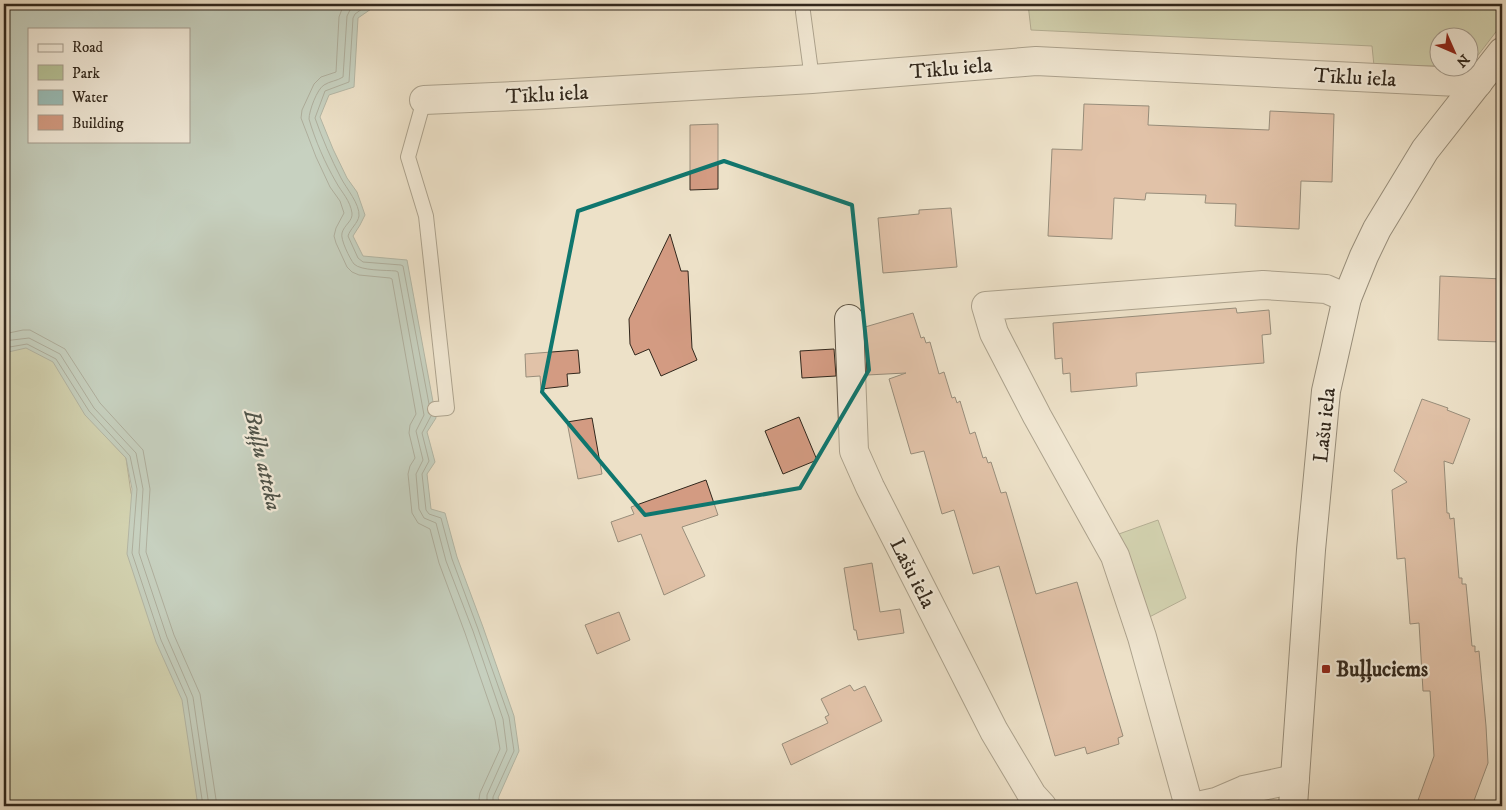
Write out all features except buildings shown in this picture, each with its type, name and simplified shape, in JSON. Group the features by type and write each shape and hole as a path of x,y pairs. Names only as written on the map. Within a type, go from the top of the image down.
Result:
{"street":[{"name":"Lašu iela","path":"1293,806 1311,550 1326,391 1347,298 1364,256 1381,222 1425,150 1502,52"},
{"name":"Tīklu iela","path":"424,100 812,80 1036,61 1478,83"},
{"path":"1189,806 1142,638 1115,556 994,333 986,306 1263,285 1326,289 1347,298"},
{"name":"Lašu iela","path":"849,319 854,451 870,487 994,731 1032,795 1042,806"},
{"path":"1198,806 1216,802 1244,790 1296,779"}],"lane":[{"path":"803,12 812,80"},
{"path":"424,100 408,157 426,216 446,398 447,408 435,409"}],"highlighted area":[{"path":"724,161 852,205 869,370 800,488 645,515 542,392 578,211"}],"green space":[{"path":"1028,4 1502,4 1502,24 1478,55 1478,28 1428,28 1428,66 1374,66 1372,46 1031,30"},
{"path":"4,69 111,442 126,458 131,493 252,806 4,806"},
{"path":"1158,520 1186,598 1132,626 1102,540"}],"water":[{"name":"Buļļu atteka","path":"4,4 375,4 374,7 358,18 354,87 329,95 320,117 347,178 357,192 365,215 353,236 363,256 407,260 436,418 427,432 435,462 427,474 431,509 445,513 457,557 514,716 519,751 498,798 502,806 198,806 182,700 156,642 127,554 132,489 126,458 85,415 53,362 26,348 4,353"}],"place":[{"name":"Buļļuciems","path":"1326,669"}]}
